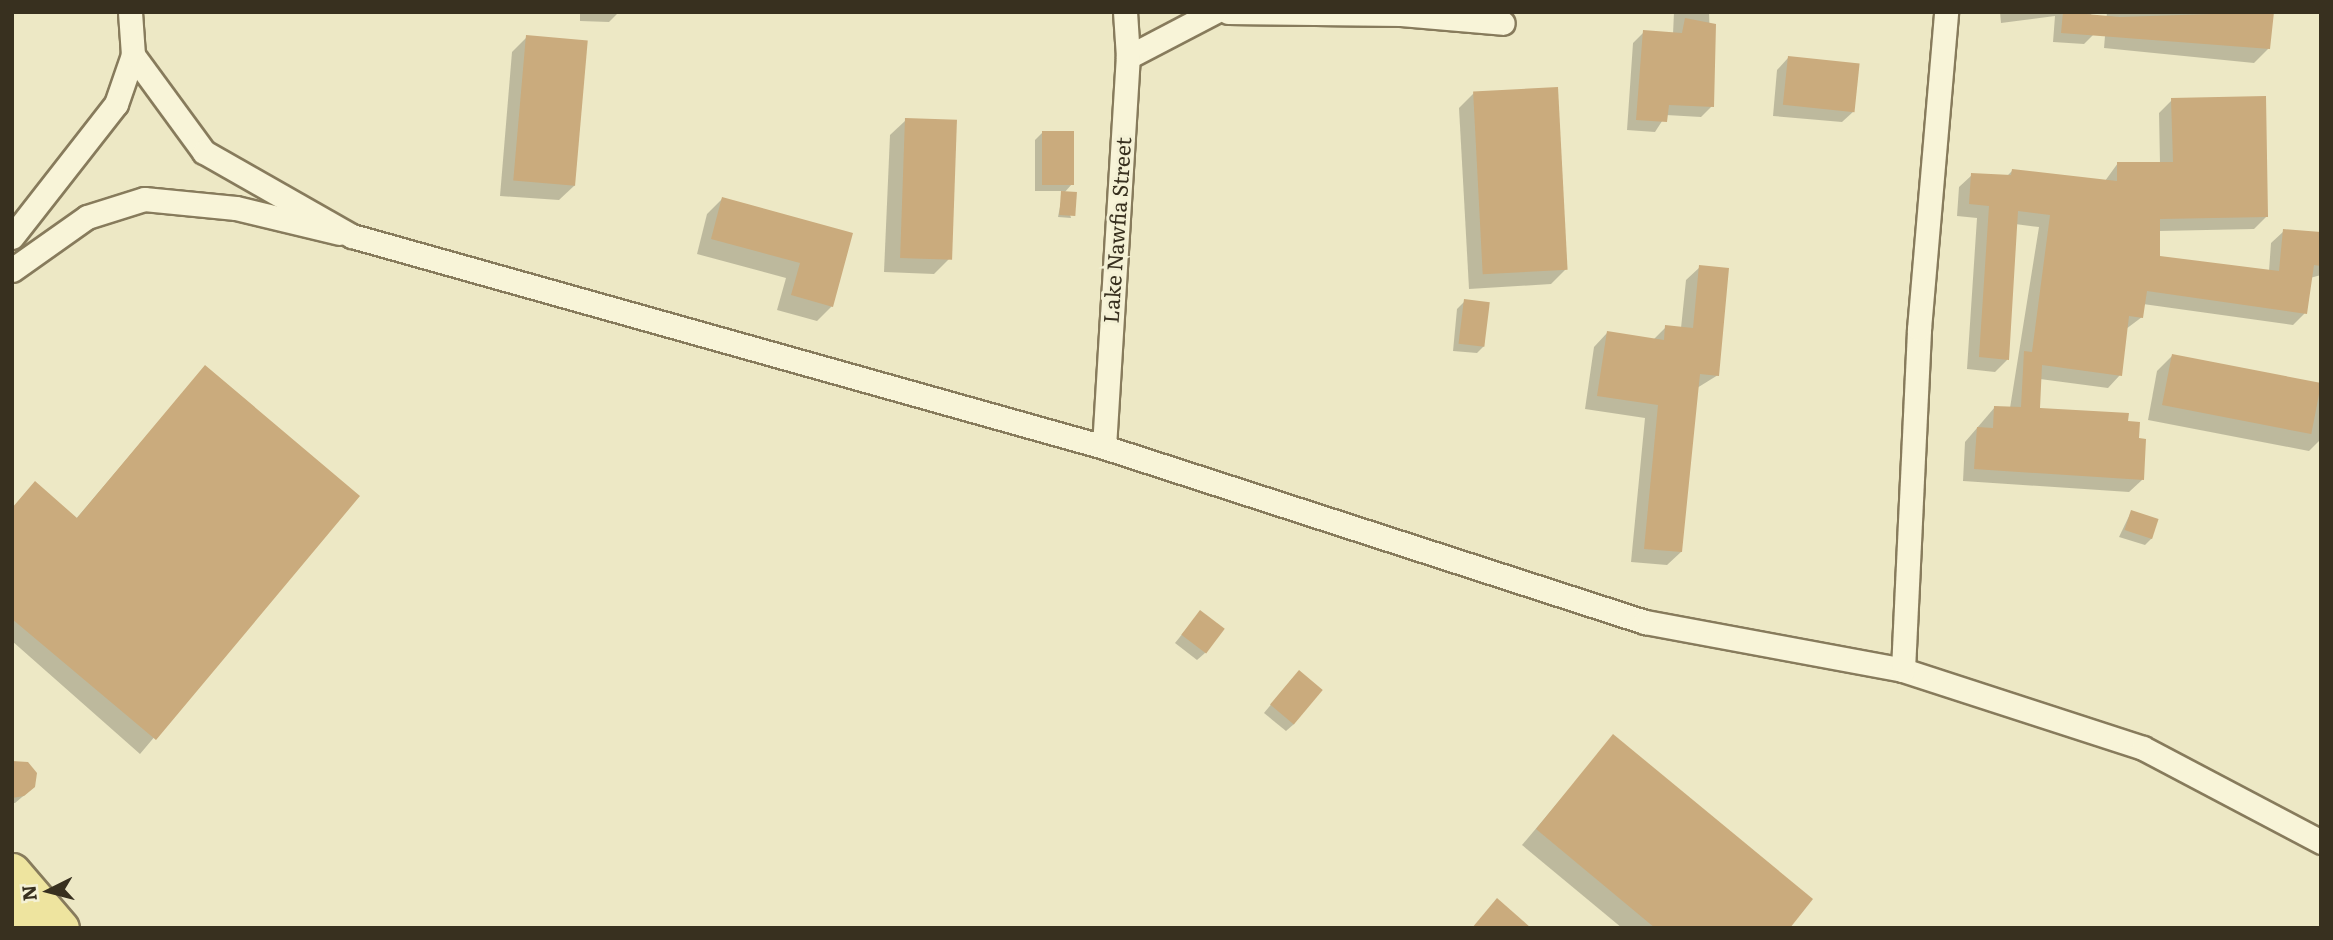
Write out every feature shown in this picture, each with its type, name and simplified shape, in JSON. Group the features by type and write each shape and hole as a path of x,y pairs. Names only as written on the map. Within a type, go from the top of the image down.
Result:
{"main road":[{"path":"12,871 61,928"},
{"path":"12,912 26,928"}],"street":[{"path":"12,237 97,135 133,55 130,12"},
{"name":"Lake Nawfia Street","path":"1104,447 1128,57 1125,12"},
{"path":"1128,57 1214,12"},
{"path":"1228,12 1401,14 1503,23"},
{"path":"1903,670 1919,329 1946,12"},
{"path":"133,55 204,152 352,236"},
{"path":"12,270 86,217 144,199 225,206 352,236 1104,447 1645,622 1903,670 2143,748 2321,842"}],"building":[{"path":"2063,12 2120,17 2274,12 2270,49 2061,33"},
{"path":"1685,18 1716,24 1714,107 1669,105 1667,122 1636,120 1643,30 1682,33"},
{"path":"526,35 588,40 575,186 513,180"},
{"path":"1788,56 1860,64 1854,112 1783,105"},
{"path":"1558,87 1568,270 1483,274 1473,91"},
{"path":"2266,96 2268,217 2160,219 2160,256 2279,271 2283,229 2321,232 2321,266 2314,265 2307,314 2147,291 2143,318 2129,316 2122,376 2042,365 2040,408 2129,413 2128,421 2140,422 2139,438 2146,439 2144,480 1974,469 1977,427 1993,428 1994,406 2021,407 2024,351 2032,352 2050,215 2018,211 2009,360 1979,357 1989,206 1969,204 1971,173 2011,175 2012,169 2117,181 2117,162 2173,162 2171,98"},
{"path":"905,118 957,120 952,260 900,258"},
{"path":"1042,131 1074,131 1074,185 1042,185"},
{"path":"1061,191 1077,192 1075,216 1059,215"},
{"path":"722,197 853,233 833,307 791,295 800,263 711,239"},
{"path":"1699,265 1729,268 1719,376 1700,374 1682,552 1644,549 1658,405 1597,396 1607,331 1664,340 1665,325 1693,328"},
{"path":"1464,299 1490,302 1484,347 1459,344"},
{"path":"2172,354 2321,383 2311,434 2162,405"},
{"path":"205,365 360,496 156,740 12,619 12,508 35,481 77,518"},
{"path":"2131,510 2159,519 2152,539 2125,530"},
{"path":"1200,610 1225,629 1206,653 1181,635"},
{"path":"1299,670 1323,690 1294,724 1270,704"},
{"path":"1613,734 1813,899 1790,928 1655,928 1536,829"},
{"path":"12,761 28,762 37,773 35,787 24,796 12,798"},
{"path":"1497,898 1531,928 1472,928"}]}
